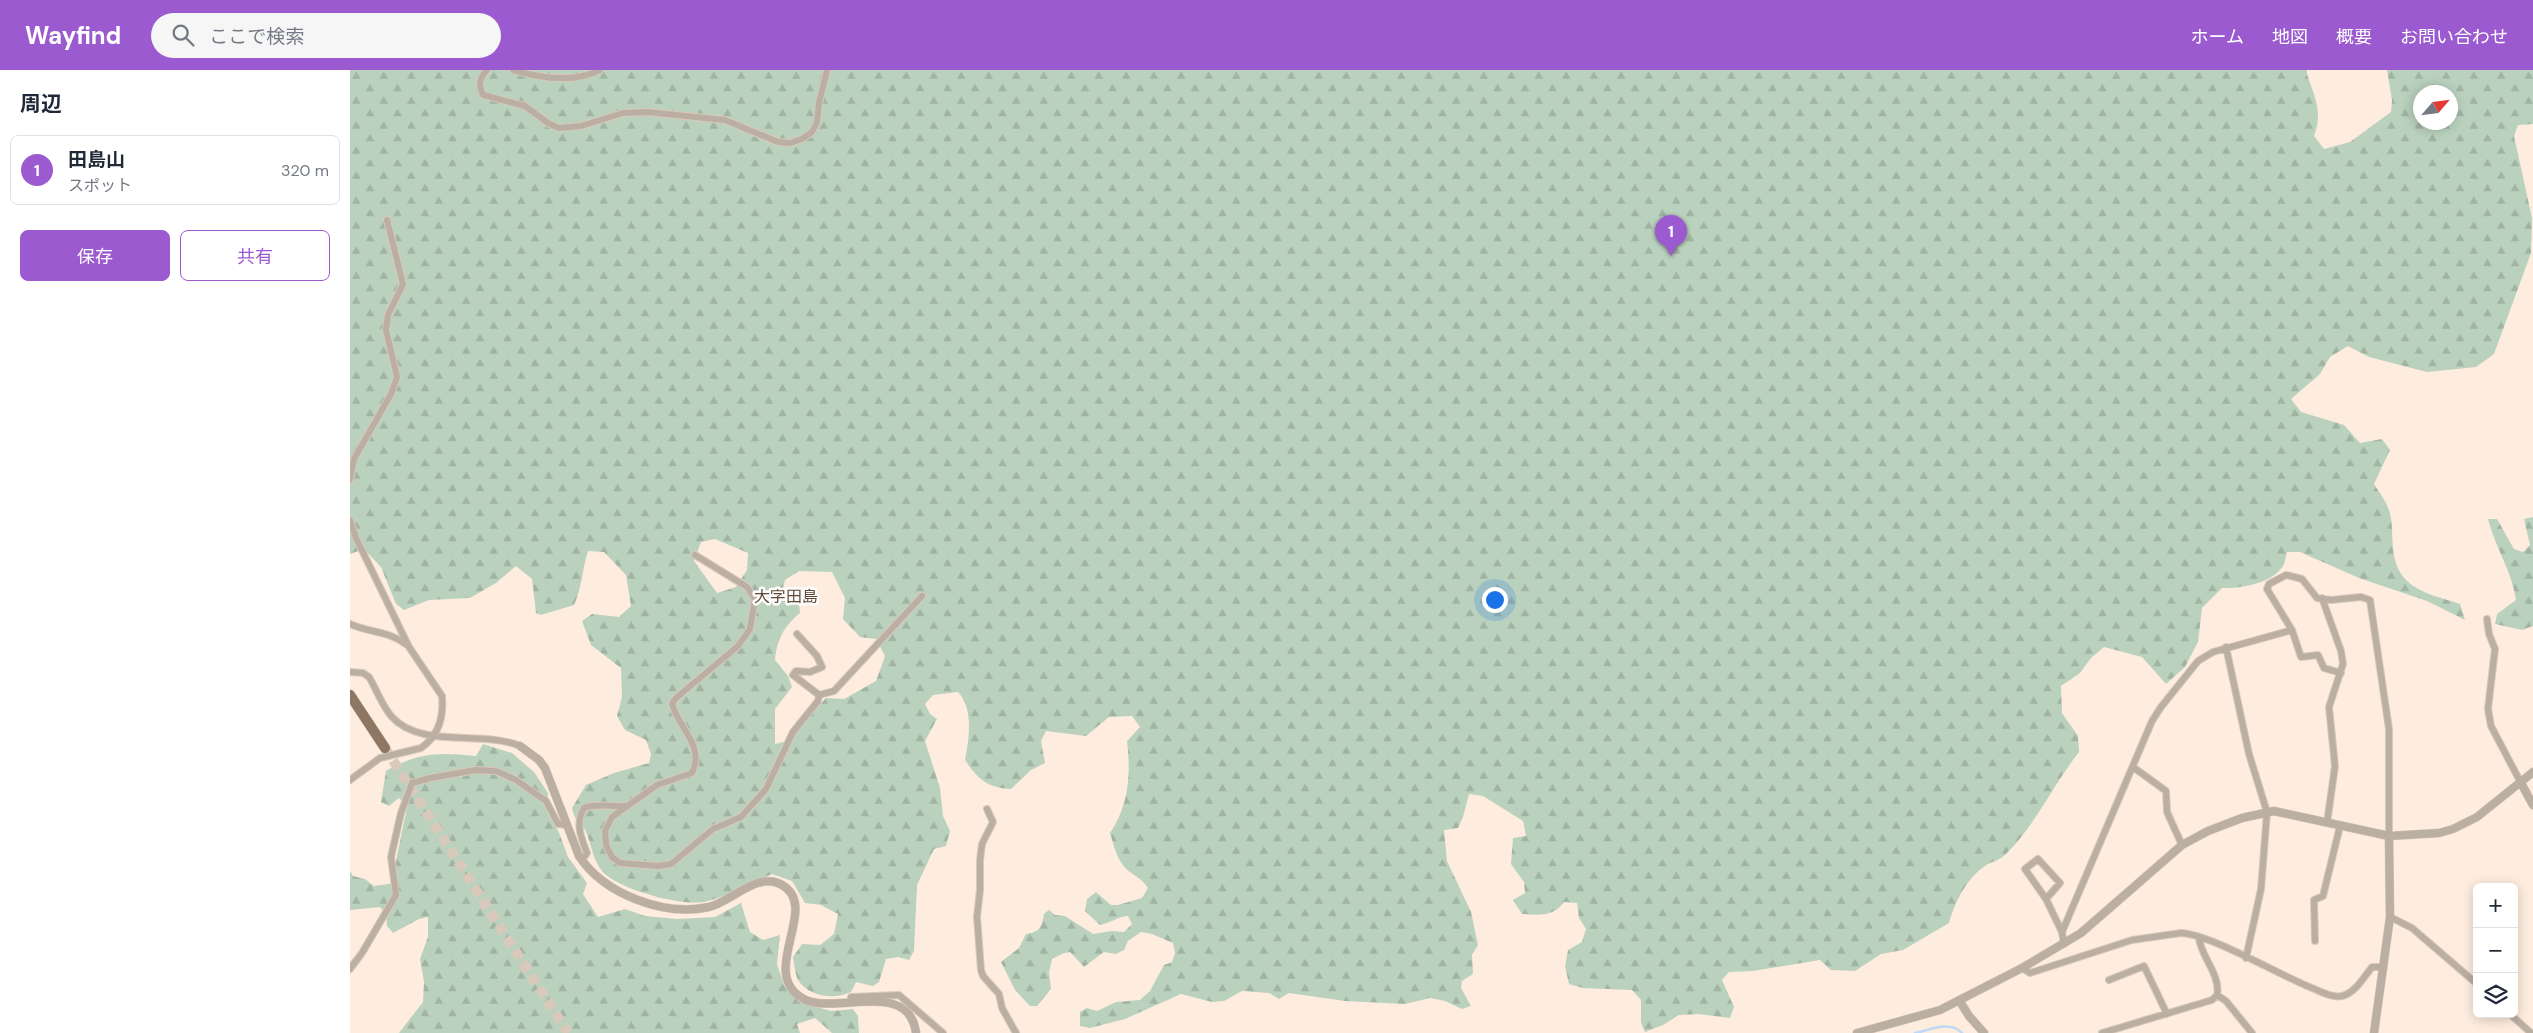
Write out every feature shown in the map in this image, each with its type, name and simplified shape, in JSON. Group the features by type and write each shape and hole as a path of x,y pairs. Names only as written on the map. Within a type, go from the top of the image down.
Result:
{"main road":[{"path":"350,695 385,748"}],"street":[{"path":"487,70 480,78 479,86 484,95 525,106 548,124 559,128 581,126 623,113 647,112 725,120 778,142 790,143 802,139 812,132 818,122 819,103 827,70"},
{"path":"513,70 534,76 556,77 584,76 600,70"},
{"path":"350,480 354,460 391,394 397,377 386,330 388,315 403,284 387,220"},
{"path":"350,520 356,538 409,647 442,696 443,706 435,736 421,748 380,758 350,780"},
{"path":"694,555 747,587 755,599 750,629 738,646 676,698 672,704 695,750 696,764 692,773 657,785 626,805 612,817 605,831 606,844 612,857 620,863 659,866 671,864 713,829 742,817 756,802 775,773 793,732 818,702 819,695"},
{"path":"2341,673 2324,668 2318,655 2301,657 2292,630 2267,589 2269,584 2286,575 2302,579 2317,598 2331,600 2362,596 2370,600 2389,729 2390,917 2374,1033"},
{"path":"819,695 834,691 842,685 922,596"},
{"path":"2322,598 2341,651 2343,664 2329,707 2335,766 2327,823"},
{"path":"2487,619 2489,634 2495,649 2488,709 2491,726 2533,805"},
{"path":"350,624 360,629 395,636 409,647"},
{"path":"2062,932 2152,721 2160,707 2198,661 2213,652 2292,630"},
{"path":"797,634 817,656 822,667 810,672 796,671 793,675 819,695"},
{"path":"2226,647 2249,754 2267,812 2261,889 2246,958"},
{"path":"350,672 363,673 369,677 383,705 399,724 421,733 435,736 498,739 520,746 535,756 545,768 566,825 582,860 599,879 619,893 634,899 665,906 695,909 709,907 731,899 758,883 772,881 782,885 788,890 795,902 796,915 785,962 786,973 791,987 800,998 814,1004 887,1002 901,1008 911,1018 916,1033"},
{"path":"2133,767 2166,791 2167,812 2182,845"},
{"path":"350,969 362,953 396,895 391,857 401,813 412,783 476,770 496,771 516,780 546,800 558,824 566,825"},
{"path":"1857,1033 1916,1018 1959,1000 2064,944 2096,922 2182,845 2208,831 2274,811 2389,836 2453,829 2485,812 2533,772"},
{"path":"582,860 587,853 578,820 584,808 589,805 608,807 626,805"},
{"path":"987,809 993,822 982,844 980,860 980,890 977,917 981,970 983,976 999,994 1002,1008 1016,1033"},
{"path":"2315,941 2314,900 2323,896 2340,826"},
{"path":"2046,899 2060,883 2038,859 2025,869 2046,899 2062,932 2064,944"},
{"path":"2390,917 2412,928 2473,981"},
{"path":"2022,968 2030,973 2132,940 2181,933 2199,938 2292,980 2333,996 2343,996 2353,991 2372,967 2384,967"},
{"path":"2102,1033 2204,1004 2212,1000 2217,995 2217,983 2200,946 2199,938"},
{"path":"2109,980 2144,966 2167,1014"},
{"path":"850,1003 852,997 899,995 943,1033"},
{"path":"2217,995 2226,1001 2252,1033"},
{"path":"1959,1000 1969,1016 1984,1033"},
{"path":"2514,1018 2531,1033"}],"green space":[{"path":"350,70 2307,70 2318,112 2314,136 2324,149 2350,142 2391,112 2392,100 2387,70 2533,70 2533,124 2518,125 2514,136 2532,218 2531,253 2494,354 2476,367 2427,372 2369,357 2348,346 2330,357 2320,374 2291,399 2301,412 2344,425 2360,443 2382,439 2390,450 2374,484 2390,513 2393,551 2397,567 2407,581 2419,589 2460,604 2465,620 2427,601 2359,578 2300,552 2287,552 2284,564 2273,576 2256,584 2222,588 2202,608 2198,642 2185,667 2166,684 2142,657 2104,647 2091,658 2080,673 2061,686 2062,713 2078,736 2079,752 2016,844 2003,857 1987,865 1972,877 1954,907 1949,923 1903,950 1881,954 1855,971 1831,970 1820,960 1753,971 1729,972 1722,980 1734,1007 1730,1018 1698,1014 1679,1015 1663,1025 1645,1032 1641,1023 1641,1000 1632,990 1583,988 1569,984 1565,966 1568,950 1582,942 1586,929 1579,918 1577,903 1564,902 1551,913 1546,914 1522,914 1513,900 1525,893 1524,882 1511,864 1513,838 1526,836 1523,821 1483,796 1469,794 1458,828 1444,830 1447,861 1471,912 1478,945 1472,955 1473,974 1462,981 1461,988 1471,1006 1462,1009 1445,1001 1430,998 1405,1004 1345,1001 1289,993 1279,999 1269,993 1242,991 1224,1001 1212,1002 1181,994 1125,1019 1090,1028 1080,1026 1080,1012 1087,1008 1097,1011 1116,1002 1140,1000 1150,991 1164,965 1172,962 1175,953 1173,943 1152,934 1141,932 1128,941 1124,950 1116,954 1104,952 1084,967 1070,952 1052,959 1049,972 1051,989 1037,1006 1030,1006 1015,990 1001,962 1019,948 1026,934 1040,928 1044,914 1049,910 1055,915 1065,916 1093,934 1112,931 1124,932 1132,924 1128,916 1100,925 1085,911 1087,899 1096,892 1111,905 1118,905 1142,898 1148,888 1142,880 1122,864 1110,833 1125,800 1129,765 1127,741 1140,727 1132,716 1109,717 1086,736 1046,731 1041,741 1045,763 1031,770 1011,789 996,787 979,777 965,760 969,724 966,707 958,692 933,695 925,704 930,714 937,719 925,741 940,788 943,816 950,831 946,846 934,849 917,885 914,951 909,960 898,957 886,959 879,982 873,986 856,982 851,992 837,996 815,993 803,986 798,980 793,957 802,944 820,945 834,934 838,914 821,905 805,903 792,881 772,874 713,900 704,902 680,902 636,890 611,879 603,872 594,857 585,830 574,816 572,808 586,785 614,773 649,763 651,754 646,740 625,730 617,716 622,697 621,668 591,645 582,621 592,614 619,617 631,606 626,575 604,552 588,551 579,592 574,605 541,615 536,613 532,579 516,566 496,583 470,598 429,600 404,610 396,604 381,567 364,549 350,554","holes":["715,539 748,553 747,570 736,587 717,593 694,561 701,542","799,571 832,572 845,598 843,619 860,637 876,639 885,656 876,681 844,699 826,698 788,741 775,744 775,709 792,687 788,676 775,660 776,653 782,634 789,623 800,613 799,604 783,588 785,580"]},
{"path":"2533,517 2533,626 2522,630 2495,624 2497,614 2516,600 2511,579 2488,519 2497,519 2514,549 2523,552 2530,545 2524,519"},
{"path":"483,744 512,753 534,772 548,793 547,812 558,830 568,857 587,883 583,894 598,917 625,909 645,916 677,919 715,917 741,903 750,932 763,940 780,935 777,964 784,985 799,1002 831,1011 853,1009 858,1016 859,1033 832,1033 815,1018 797,1024 800,1033 399,1033 423,1002 424,982 420,959 428,937 428,917 419,919 393,933 387,926 386,914 380,907 350,910 350,871 353,876 365,879 374,886 395,883 394,871 407,807 399,798 389,806 381,802 386,771 409,760 430,755 476,756"}],"waterway":[{"path":"1915,1033 1946,1026 1957,1029 1962,1033"}],"tunnel":[{"path":"385,748 568,1033"}],"place":[{"name":"田島山","path":"1671,256"}],"district":[{"name":"大字田島","path":"786,596"}]}
